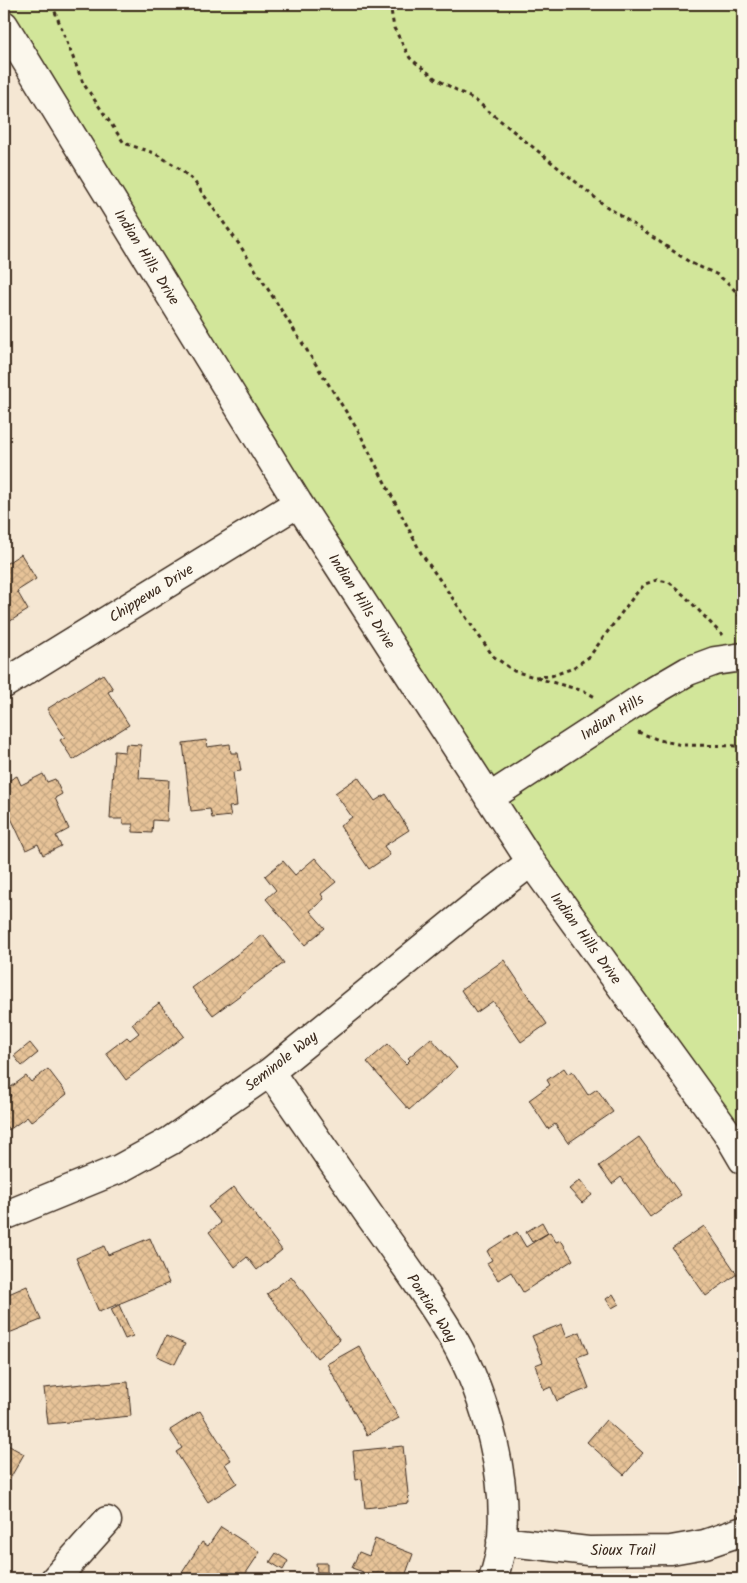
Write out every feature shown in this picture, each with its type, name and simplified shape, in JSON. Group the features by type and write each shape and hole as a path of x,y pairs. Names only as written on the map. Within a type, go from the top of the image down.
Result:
{"street":[{"name":"Indian Hills Drive","path":"4,25 298,503 490,798 532,862 726,1131 743,1160"},
{"name":"Chippewa Drive","path":"4,684 298,503"},
{"name":"Indian Hills","path":"490,798 647,695 688,672 715,661 736,649"},
{"name":"Seminole Way","path":"4,1216 90,1182 148,1154 170,1141 270,1072 474,906 532,862"},
{"name":"Pontiac Way","path":"270,1072 438,1314 466,1363 477,1388 491,1433 499,1469 502,1506 501,1541 494,1579"},
{"path":"54,1579 106,1521"},
{"name":"Sioux Trail","path":"501,1541 588,1551 671,1550 705,1544 743,1531"}],"path":[{"path":"52,4 83,84 124,143 154,153 176,166 194,181 241,247 359,432 420,553 493,656 514,671 534,677 550,676 571,669 589,657 645,584 657,580 669,582 736,649"},
{"path":"390,4 394,28 410,58 436,79 475,100 603,204 691,263 716,274 727,282 743,299"}],"green space":[{"path":"4,4 743,4 743,1168 4,19"}],"building":[{"path":"21,554 36,579 17,591 28,610 4,625 4,565"},
{"path":"103,674 113,689 108,692 129,725 73,760 60,740 65,737 47,709"},
{"path":"206,740 207,747 230,744 231,753 238,753 241,771 233,772 237,806 229,807 231,816 212,818 210,809 191,811 183,743"},
{"path":"126,744 141,745 139,778 169,780 167,821 153,820 152,833 133,832 133,824 123,824 123,819 110,819 114,751 125,752"},
{"path":"43,774 47,782 55,779 62,794 55,798 69,829 56,836 61,846 43,855 38,844 26,850 4,803 4,783 17,776 21,785"},
{"path":"358,777 375,801 386,794 409,830 384,846 390,855 369,869 340,826 352,817 335,793"},
{"path":"315,858 336,882 321,894 324,899 310,911 325,928 305,945 266,899 276,890 265,876 283,861 295,875"},
{"path":"263,935 284,963 213,1015 192,988"},
{"path":"504,960 547,1024 521,1042 493,1001 476,1013 461,990"},
{"path":"159,1003 184,1036 126,1080 106,1053 127,1037 130,1040 139,1033 132,1024"},
{"path":"431,1038 457,1068 409,1110 367,1062 388,1044 406,1064 410,1060 408,1058"},
{"path":"30,1043 38,1053 22,1066 14,1056"},
{"path":"564,1068 568,1074 572,1071 588,1095 597,1089 613,1112 568,1143 555,1124 548,1129 529,1100 550,1085 547,1080"},
{"path":"48,1069 67,1094 31,1122 27,1117 9,1130 4,1123 4,1102 11,1096 7,1090 26,1076 31,1082"},
{"path":"639,1137 681,1195 650,1217 621,1177 612,1184 599,1166"},
{"path":"580,1180 592,1195 582,1203 569,1189"},
{"path":"234,1187 282,1250 257,1270 247,1257 235,1267 209,1232 221,1223 208,1207"},
{"path":"542,1222 548,1233 532,1242 526,1232"},
{"path":"704,1226 737,1274 706,1296 672,1248"},
{"path":"517,1232 526,1247 550,1232 556,1242 561,1240 573,1260 523,1292 511,1272 498,1280 487,1263 492,1260 487,1251"},
{"path":"150,1238 169,1283 99,1312 76,1258 104,1246 108,1255"},
{"path":"291,1276 340,1340 317,1358 267,1294"},
{"path":"27,1286 41,1320 4,1335 4,1296"},
{"path":"613,1294 619,1304 612,1308 606,1299"},
{"path":"119,1305 133,1336 125,1339 111,1309"},
{"path":"562,1324 567,1337 580,1332 588,1353 577,1357 589,1388 557,1401 551,1387 544,1390 535,1365 543,1362 532,1336"},
{"path":"166,1336 185,1344 175,1364 157,1356"},
{"path":"359,1346 399,1418 367,1435 327,1364"},
{"path":"102,1382 102,1384 128,1382 131,1416 48,1424 44,1388"},
{"path":"200,1411 231,1460 225,1464 237,1483 208,1502 176,1452 182,1448 170,1430"},
{"path":"606,1420 643,1453 624,1475 587,1442"},
{"path":"4,1443 24,1454 4,1489"},
{"path":"403,1446 409,1503 365,1508 362,1479 356,1480 353,1451"},
{"path":"221,1527 260,1552 242,1579 178,1579 202,1542 208,1546"},
{"path":"375,1539 413,1554 404,1579 360,1579 363,1572 352,1568 359,1552 369,1556"},
{"path":"276,1553 288,1561 283,1570 270,1562"},
{"path":"316,1563 327,1563 327,1572 317,1572"}]}
